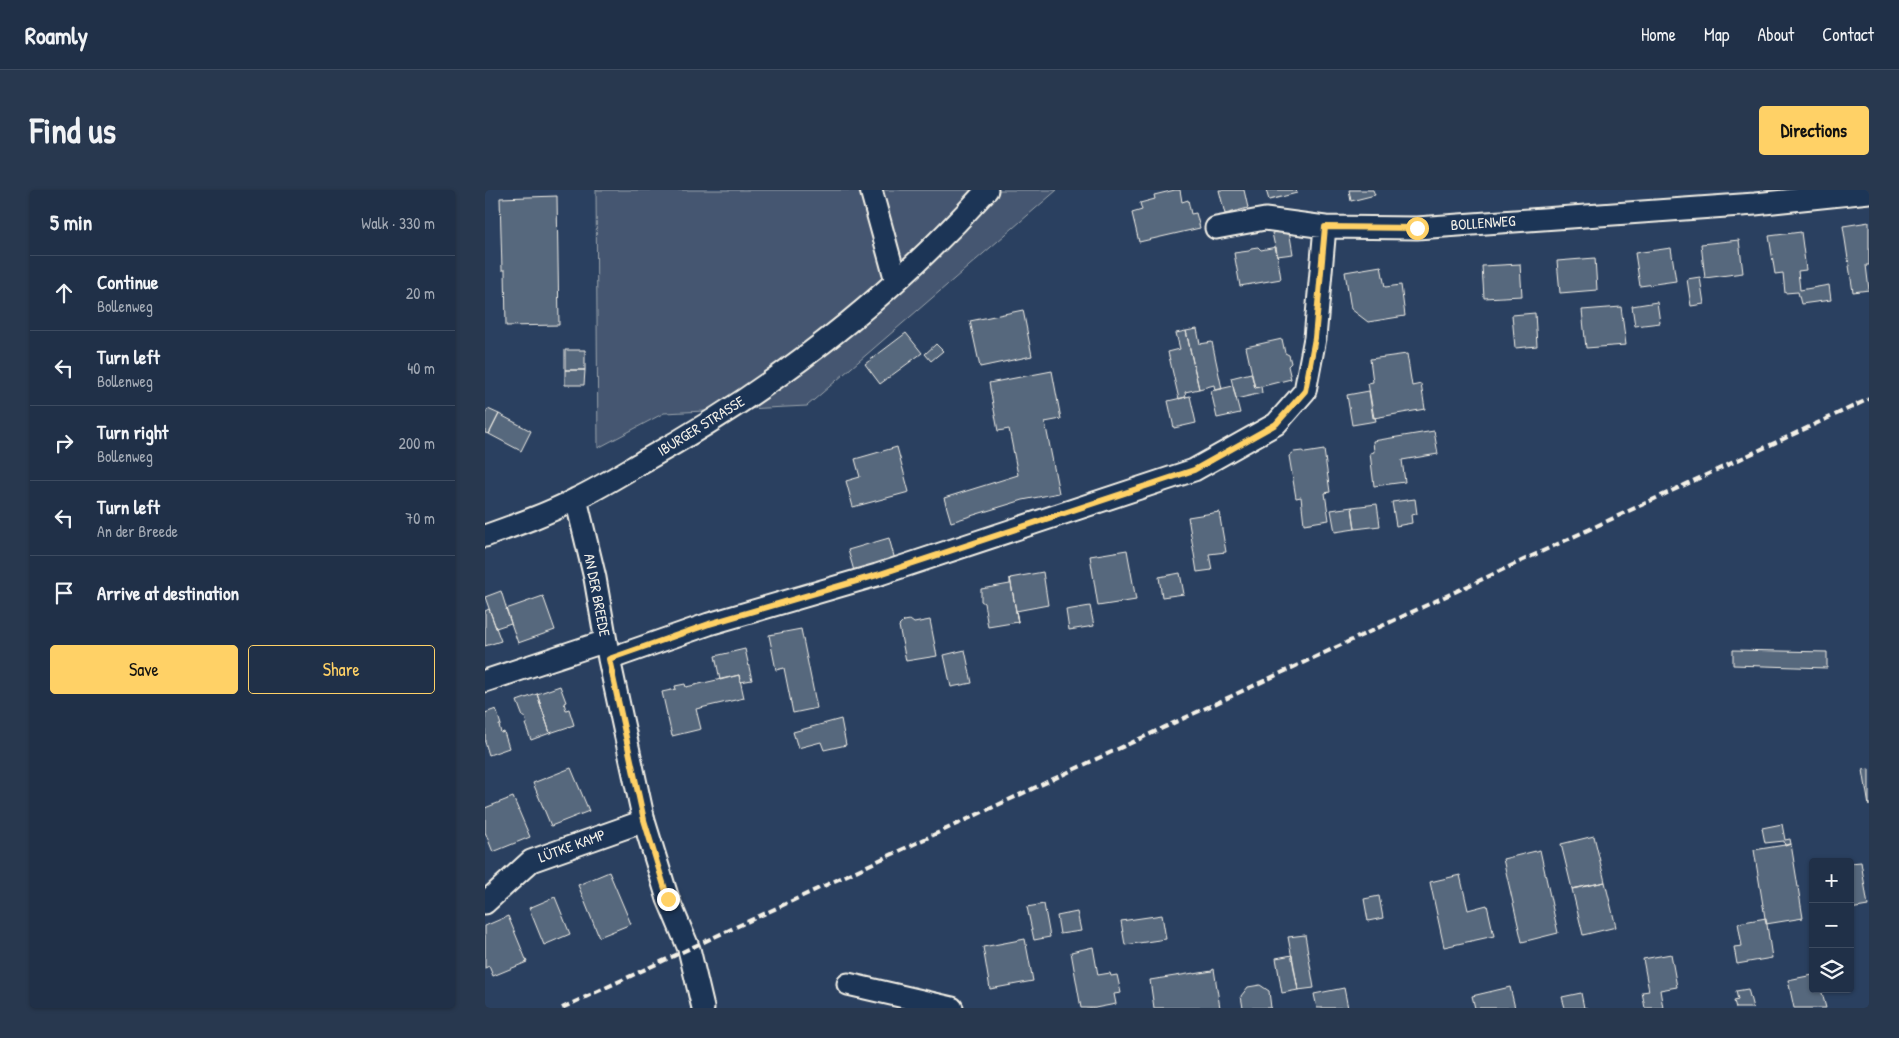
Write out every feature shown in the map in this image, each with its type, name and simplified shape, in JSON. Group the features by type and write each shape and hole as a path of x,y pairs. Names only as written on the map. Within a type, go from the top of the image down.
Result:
{"street":[{"path":"871,190 896,281"},
{"name":"IBURGER STRASSE","path":"485,536 576,500 680,441 764,386 843,326 896,281 987,190"},
{"name":"BOLLENWEG","path":"1216,228 1265,219 1325,227 1417,228 1755,204 1869,192"},
{"path":"485,681 709,624 877,575 1194,470 1276,424 1305,391 1315,338 1325,227"},
{"name":"AN DER BREEDE","path":"576,500 595,578 607,650 644,820 668,899 689,949 703,1008"},
{"name":"LÜTKE KAMP","path":"485,903 531,861 644,820"},
{"path":"847,984 952,1008"}],"shaded area":[{"path":"596,190 1057,190 807,406 664,413 598,448"}],"building":[{"path":"1180,190 1182,202 1188,200 1191,214 1196,213 1200,228 1139,242 1132,213 1142,210 1140,203 1155,199 1154,195"},
{"path":"1219,190 1244,190 1248,208 1225,214"},
{"path":"1266,190 1296,190 1297,193 1269,200"},
{"path":"1349,190 1373,190 1375,195 1351,201"},
{"path":"557,196 559,325 506,326 505,270 502,270 500,198"},
{"path":"1869,222 1869,265 1866,265 1869,290 1853,292 1843,226"},
{"path":"1289,230 1293,254 1277,256 1272,233"},
{"path":"1801,232 1806,270 1798,271 1800,290 1829,285 1831,300 1801,304 1798,292 1785,293 1783,273 1775,274 1769,236"},
{"path":"1739,240 1743,273 1705,278 1701,244"},
{"path":"1258,247 1261,250 1276,247 1281,279 1240,286 1234,253 1249,251 1251,248"},
{"path":"1671,248 1676,281 1640,286 1635,253"},
{"path":"1595,258 1597,290 1560,293 1557,261"},
{"path":"1520,264 1522,296 1484,298 1482,266"},
{"path":"1381,266 1385,287 1401,285 1405,316 1368,322 1351,309 1345,272"},
{"path":"1700,277 1704,304 1691,306 1687,279"},
{"path":"1657,302 1660,323 1635,326 1632,306"},
{"path":"1621,307 1626,345 1586,348 1582,310"},
{"path":"1023,310 1032,356 980,367 970,321"},
{"path":"1535,313 1537,346 1515,348 1512,315"},
{"path":"1197,329 1200,344 1212,342 1222,389 1215,390 1214,385 1199,389 1186,331"},
{"path":"1186,331 1199,389 1185,392 1186,397 1179,399 1168,352 1180,349 1176,333"},
{"path":"906,333 922,353 880,384 865,364"},
{"path":"1282,339 1285,353 1289,355 1291,363 1288,366 1291,379 1255,388 1246,347"},
{"path":"936,344 943,351 931,361 925,354"},
{"path":"565,350 585,350 585,370 565,370"},
{"path":"1407,354 1412,386 1421,384 1425,409 1374,418 1368,383 1373,382 1370,359"},
{"path":"565,370 585,370 584,385 565,385"},
{"path":"1052,371 1061,419 1045,422 1059,493 1023,500 951,522 944,498 1018,475 1009,429 998,431 989,383"},
{"path":"1251,373 1255,388 1261,386 1262,393 1236,399 1231,378"},
{"path":"1233,386 1240,413 1217,418 1211,391"},
{"path":"1369,391 1373,418 1375,417 1376,421 1352,425 1347,395"},
{"path":"1190,396 1196,423 1174,428 1168,401"},
{"path":"488,409 499,414 489,434 485,433 485,414"},
{"path":"499,414 531,431 521,451 489,434"},
{"path":"1434,431 1438,454 1402,460 1405,482 1374,486 1370,453 1374,452 1373,441"},
{"path":"897,447 909,492 853,507 846,481 860,477 855,459"},
{"path":"1324,450 1330,492 1325,493 1329,520 1304,524 1301,497 1296,498 1289,456 1294,452 1302,451 1305,453"},
{"path":"1415,499 1417,514 1411,515 1412,523 1396,526 1392,502"},
{"path":"1377,504 1380,526 1355,529 1352,507"},
{"path":"1352,507 1355,529 1335,532 1331,510"},
{"path":"1219,512 1226,552 1209,554 1212,570 1197,572 1188,517"},
{"path":"889,538 895,560 854,571 848,550"},
{"path":"1127,550 1136,600 1098,606 1090,556"},
{"path":"1043,572 1048,605 1016,611 1010,578"},
{"path":"1180,573 1184,594 1162,597 1159,577"},
{"path":"1010,578 1018,622 988,627 984,603 981,601 981,589 1010,584"},
{"path":"501,591 511,623 496,628 485,597"},
{"path":"543,596 555,630 518,643 506,609"},
{"path":"1090,606 1094,626 1069,630 1066,610"},
{"path":"489,609 501,641 485,646 485,611"},
{"path":"910,620 914,623 930,620 937,656 906,661 899,626 904,621"},
{"path":"801,629 817,708 793,713 784,668 776,670 769,635"},
{"path":"745,649 752,680 740,682 739,675 720,680 715,656"},
{"path":"965,650 972,683 951,687 944,655"},
{"path":"1733,650 1827,652 1827,668 1733,665"},
{"path":"739,675 744,698 696,709 701,729 672,736 662,692 676,689 675,686 685,684 686,687"},
{"path":"560,686 566,702 564,703 566,710 569,709 574,725 550,733 537,694"},
{"path":"537,694 550,733 531,740 525,724 527,724 525,717 523,717 517,701"},
{"path":"496,709 501,725 499,725 501,733 504,732 509,748 489,755 485,742 485,713"},
{"path":"841,719 846,745 824,750 821,742 798,748 793,732"},
{"path":"571,768 589,811 551,826 533,783"},
{"path":"1869,769 1869,806 1863,770"},
{"path":"513,797 530,837 493,852 485,832 485,808"},
{"path":"1782,824 1785,840 1790,839 1791,844 1785,846 1784,841 1765,843 1762,828"},
{"path":"1594,836 1605,882 1572,889 1561,844"},
{"path":"1791,844 1803,918 1766,924 1754,850"},
{"path":"1540,850 1558,933 1522,942 1503,859"},
{"path":"1861,862 1868,906 1854,908 1854,903 1854,863"},
{"path":"609,872 631,924 599,937 578,885"},
{"path":"1460,875 1468,910 1487,905 1494,936 1444,947 1430,882"},
{"path":"1605,882 1616,927 1583,935 1572,889"},
{"path":"1379,896 1383,918 1368,921 1364,899"},
{"path":"555,897 570,934 544,945 529,908"},
{"path":"1044,904 1050,937 1034,940 1027,907"},
{"path":"1077,912 1081,931 1060,934 1057,916"},
{"path":"1162,915 1166,939 1125,945 1121,921"},
{"path":"508,916 527,962 493,976 489,966 485,968 485,926"},
{"path":"1766,918 1772,958 1737,964 1734,947 1742,946 1738,923"},
{"path":"1305,935 1314,988 1298,990 1288,937"},
{"path":"1025,939 1033,981 990,989 983,947"},
{"path":"1093,947 1098,975 1110,973 1111,976 1117,975 1121,993 1114,994 1116,1004 1095,1008 1081,1008 1071,952"},
{"path":"1671,954 1677,987 1660,990 1663,1008 1645,1008 1642,992 1649,991 1643,959"},
{"path":"1292,955 1298,990 1282,993 1276,958"},
{"path":"1214,969 1220,1008 1154,1008 1150,980 1212,971"},
{"path":"1809,976 1809,993 1822,993 1826,1008 1794,1008 1788,980"},
{"path":"1260,985 1269,991 1271,1008 1243,1008 1241,996 1248,987"},
{"path":"1510,987 1515,1008 1475,1008 1472,996"},
{"path":"1344,988 1348,1008 1317,1008 1314,994"},
{"path":"1748,989 1753,1008 1736,1008 1734,1001 1738,1000 1736,991"},
{"path":"1581,993 1584,1008 1565,1008 1562,997"}],"railway":[{"path":"562,1008 1869,399"}],"route":[{"path":"668,899 644,820 609,659 709,624 877,575 1194,470 1276,424 1305,391 1315,338 1325,227 1417,228"}]}
